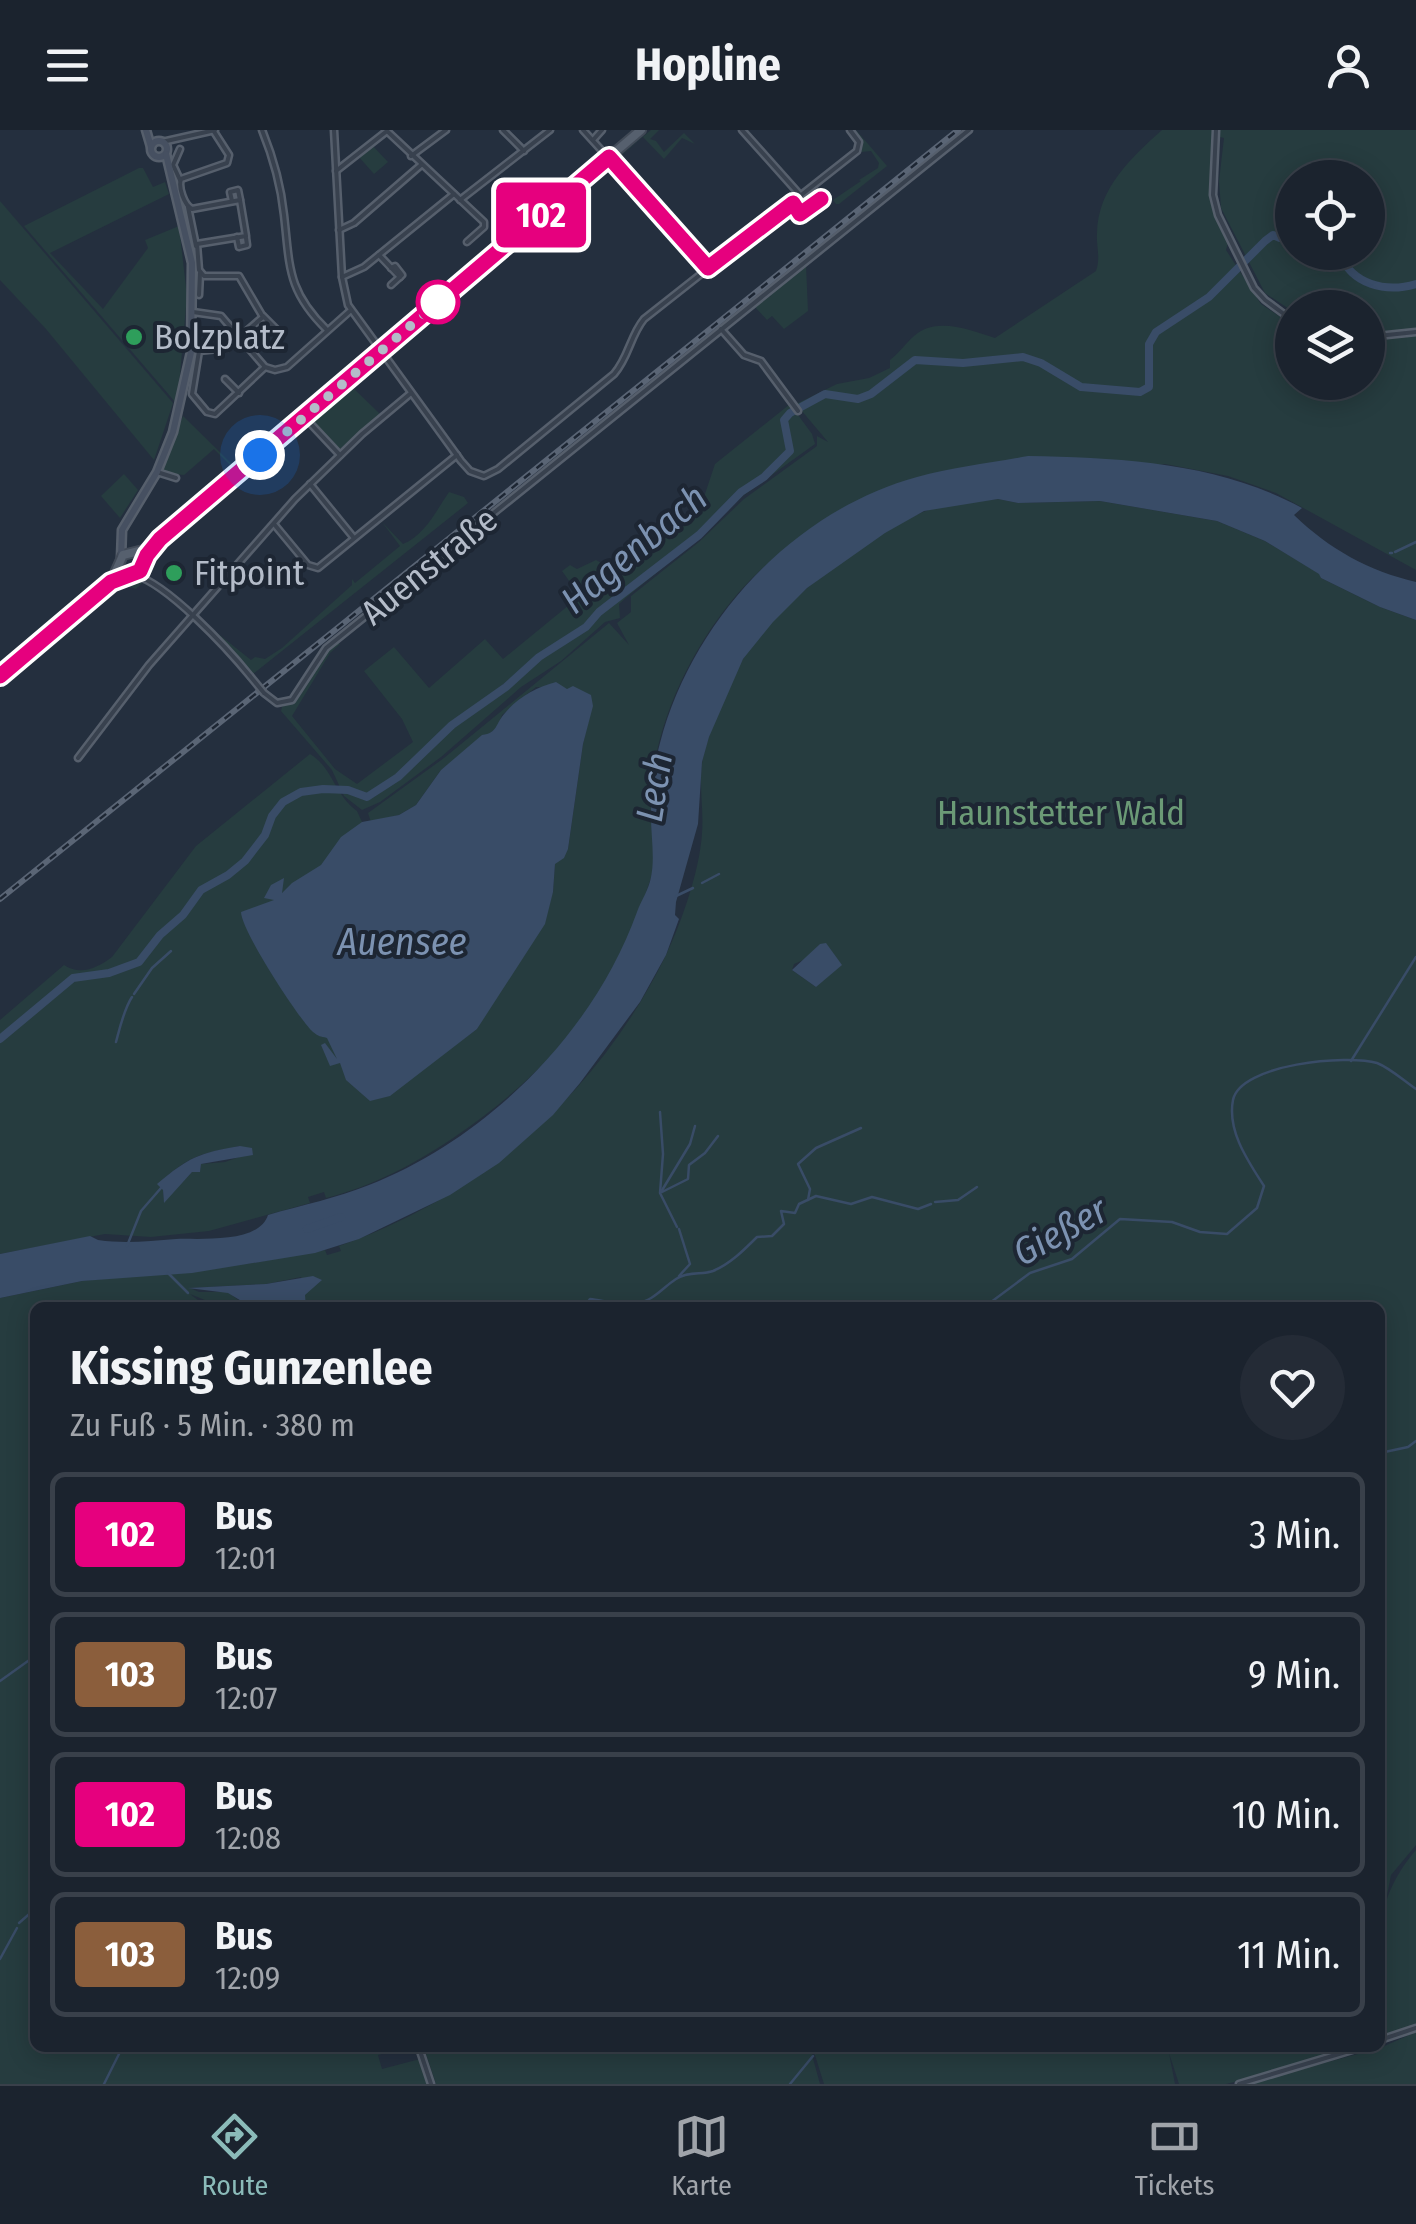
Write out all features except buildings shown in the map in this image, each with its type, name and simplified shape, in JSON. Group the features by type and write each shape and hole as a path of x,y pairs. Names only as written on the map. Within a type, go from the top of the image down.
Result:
{"main road":[{"path":"111,582 121,560 159,540 641,130"},
{"path":"0,676 111,582 132,575 159,540"},
{"path":"133,552 140,556 142,566"},
{"path":"121,560 124,572 132,575"}],"street":[{"path":"121,560 121,535 157,472 184,396 192,352 190,247 164,146 147,130"},
{"path":"147,130 152,154 169,174"},
{"path":"151,147 214,130 229,155 227,163 180,180"},
{"path":"262,130 282,196 292,283 306,307 327,330"},
{"path":"334,130 342,277 351,310 457,455 470,471 479,475 498,470 614,374 625,361 634,332 642,322 857,151 859,142 850,130"},
{"path":"336,171 386,130 484,225 468,242"},
{"path":"411,156 446,130"},
{"path":"503,130 524,150"},
{"path":"460,200 550,130"},
{"path":"583,130 708,268"},
{"path":"592,140 602,130"},
{"path":"742,130 801,196"},
{"name":"Auenstraße","path":"142,566 264,693 278,703 292,700 326,648 969,130"},
{"path":"1216,130 1215,205 1241,264 1259,294 1275,307"},
{"path":"157,158 164,146"},
{"path":"180,148 174,166 196,246 200,295"},
{"path":"340,230 354,223 420,166"},
{"path":"232,202 230,192 238,190 247,246 239,246 237,237"},
{"path":"342,277 358,272 454,194"},
{"path":"188,207 194,210 240,200"},
{"path":"196,246 246,236"},
{"path":"379,254 400,277 391,285"},
{"path":"200,273 238,276 263,316 277,330"},
{"path":"193,312 218,314 265,367 275,370 284,369 351,310"},
{"path":"263,316 225,349 199,351 193,396 213,415 265,367"},
{"path":"721,328 744,356 761,361 796,409"},
{"path":"1385,335 1416,332"},
{"path":"225,379 239,393"},
{"path":"78,758 140,674 310,484 412,394"},
{"path":"309,422 340,455"},
{"path":"274,524 313,568 323,565 457,455"},
{"path":"157,472 176,478"},
{"path":"310,484 355,538"},
{"path":"125,525 124,542 133,552"},
{"name":"Auenstraße","path":"132,575 159,587"},
{"path":"1385,2038 1416,2028"},
{"path":"420,2052 430,2084"},
{"path":"1238,2084 1346,2052"}],"green space":[{"path":"651,130 659,130 650,139 664,152 684,133 695,144 682,138 664,159 643,137 622,155 623,164 653,195 651,198 644,191 648,198 617,162 625,168 619,160 621,155"},
{"path":"856,130 887,166 836,204 833,200 878,168 871,151 861,152 863,144"},
{"path":"1162,130 1214,130 1213,198 1229,239 1226,250 1261,304 1275,313 1275,400 1385,400 1385,338 1416,334 1416,570 1276,493 1228,476 1165,464 821,521 749,581 694,656 671,705 656,756 651,794 653,869 635,922 618,960 576,1026 522,1084 425,1156 343,1193 326,1198 324,1192 308,1197 310,1203 209,1231 151,1237 105,1234 0,1254 0,1020 64,965 89,969 112,957 196,846 310,754 324,766 343,797 357,811 462,1040 477,1029 553,892 555,863 568,849 592,706 567,689 536,687 502,715 498,727 441,770 416,805 399,815 371,822 368,813 444,758 609,623 629,645 617,623 631,612 631,596 699,542 744,499 817,446 817,436 828,442 796,404 837,384 869,378 890,368 890,360 911,339 932,327 953,327 995,338 1096,271 1103,202 1128,163","holes":["240,1146 247,1154 225,1162 201,1164 200,1171 192,1172 164,1201 158,1184 188,1161"]},
{"path":"1220,130 1416,130 1416,329 1385,333 1385,290 1275,290 1275,300 1265,293 1221,208 1219,181 1224,138 1220,137"},
{"path":"371,144 388,162 374,174 358,156"},
{"path":"143,168 153,187 165,182 169,194 50,253 103,309 148,248 145,240 179,226 187,296 178,397 190,329 178,403 24,226"},
{"path":"0,201 173,403 154,460 46,329 0,280"},
{"path":"806,265 808,311 784,329 772,316 767,320 754,306"},
{"path":"351,386 380,414 339,450 310,420"},
{"path":"790,404 815,444 741,497 693,543 619,604 620,618 605,622 380,802 362,810 344,796 332,770 281,711 298,694 329,649 337,642 340,644 330,653 292,716 335,769 357,784 413,742 402,719 364,671 394,647 429,688 485,639 503,659 580,596 562,571 570,565 577,569 596,560 614,570 655,530 700,509 715,464","holes":["709,524 587,628 566,638 465,717 544,650 585,624","448,730 399,778 368,798"]},
{"path":"183,416 235,469 224,476 233,468 214,449 184,475 165,473 162,467"},
{"path":"124,474 138,490 120,518 101,496"},
{"path":"449,492 464,497 468,503 253,674 207,627 206,624 251,660 265,659 352,585 352,579 355,583 400,546 382,522 403,544 424,529"},
{"name":"Haunstetter Wald","path":"998,499 1018,503 1100,501 1217,521 1265,541 1321,578 1416,620 1416,1845 1391,1875 1385,1906 1385,1302 305,1302 301,1277 266,1284 190,1288 199,1292 228,1292 241,1302 210,1302 190,1294 200,1302 30,1302 30,2052 390,2052 378,2055 382,2069 420,2059 428,2084 0,2084 0,1298 82,1281 341,1251 339,1246 441,1199 530,1134 606,1052 638,1006 671,944 698,863 706,746 743,659 776,617 849,555 900,523 950,505","holes":["820,944 816,987 792,970 794,964 808,958"]},
{"path":"121,578 140,578 122,580 109,596 121,588 0,686 89,610 0,679 82,610 102,598 101,593"},
{"path":"133,581 142,583 136,589 125,585"},
{"path":"1416,1850 1416,2026 1385,2036 1385,1905 1400,1871"},
{"path":"1416,2032 1416,2084 1246,2084 1365,2052 1385,2052 1385,2046"},
{"path":"425,2052 814,2052 820,2084 436,2084"},
{"path":"814,2052 1338,2052 1226,2084 1179,2084 1169,2053 1175,2084 824,2084"}],"water":[{"path":"1028,456 1099,458 1169,466 1237,481 1270,493 1302,508 1294,515 1336,548 1382,572 1416,582 1416,620 1321,578 1265,541 1217,521 1100,501 1018,503 998,499 924,511 885,533 807,588 743,659 702,762 698,824 676,902 675,915 679,919 666,955 640,1002 580,1083 553,1115 499,1163 450,1195 359,1239 315,1253 192,1273 82,1281 0,1298 0,1254 90,1236 127,1242 241,1235 253,1231 268,1215 357,1190 413,1165 495,1110 565,1039 618,956 651,877 652,789 660,743 675,698 696,655 723,614 754,577 790,544 829,516 872,493 917,477"},
{"name":"Auensee","path":"556,682 591,695 593,706 583,744 568,849 555,864 545,924 477,1029 390,1096 370,1101 346,1080 340,1063 330,1066 321,1045 325,1043 337,1059 327,1038 313,1032 284,993 250,936 241,912 274,900 264,898 271,885 284,878 282,893 321,865 341,837 362,822 399,815 416,805 441,770 482,735 494,730 516,702"},
{"path":"826,943 842,965 816,987 792,970"},
{"path":"240,1146 252,1148 253,1155 201,1164 200,1172 192,1172 164,1203 163,1190 157,1184 178,1168 204,1154"},
{"path":"313,1276 322,1280 305,1295 306,1302 243,1302 228,1293 188,1288 266,1284"}],"waterway":[{"name":"Hagenbach","path":"0,1039 73,978 109,973 139,962 201,890 245,861 283,802 301,792 323,789 348,790 367,797 398,777 452,725 506,687 539,657 586,627 599,612 699,535 741,492 764,477 790,451 784,420 790,413 825,394 858,399 871,394 915,360 963,363 1023,357 1081,387 1140,392 1149,387 1149,344 1156,332 1209,297 1265,241 1275,236"},
{"name":"Hagenbach","path":"1350,270 1382,287 1416,284"},
{"path":"1395,552 1416,542"},
{"path":"702,883 719,874"},
{"path":"676,896 693,888"},
{"path":"134,994 152,968 171,951"},
{"path":"1351,1061 1416,957"},
{"path":"116,1042 132,997"},
{"name":"Gießer","path":"991,1302 1030,1273 1072,1259 1120,1219 1172,1222 1200,1232 1227,1234 1257,1208 1264,1186 1240,1145 1233,1123 1233,1100 1240,1088 1254,1078 1321,1061 1363,1061 1382,1065 1416,1089"},
{"path":"660,1112 660,1193 677,1227"},
{"path":"661,1192 690,1144 695,1126"},
{"path":"808,1200 810,1189 798,1164 816,1148 861,1128"},
{"path":"662,1192 688,1179 689,1165 718,1136"},
{"path":"935,1202 958,1200 977,1187"},
{"path":"127,1246 141,1211 161,1188"},
{"path":"642,1302 681,1277 719,1268 757,1237 772,1236 784,1224 781,1211 795,1213 799,1204 816,1196 851,1204 872,1197 918,1209 931,1204"},
{"name":"Lech","path":"307,1229 341,1217"},
{"path":"679,1229 690,1264 679,1276"},
{"path":"168,1273 188,1293"},
{"path":"588,1302 610,1302"},
{"path":"1385,1452 1416,1441"},
{"path":"0,1681 30,1660"},
{"path":"19,1923 30,1913"},
{"path":"0,1959 17,1928"},
{"path":"104,2084 120,2052"},
{"path":"790,2084 813,2056"}],"railway":[{"path":"0,899 958,130"}],"bus line":[{"name":"102","path":"0,676 111,582 140,571 160,539 609,157 708,268 793,203 800,214 821,199"}],"place":[{"name":"Bolzplatz","path":"134,337"},
{"name":"Fitpoint","path":"174,573"}],"route":[{"path":"260,455 438,302"}]}
